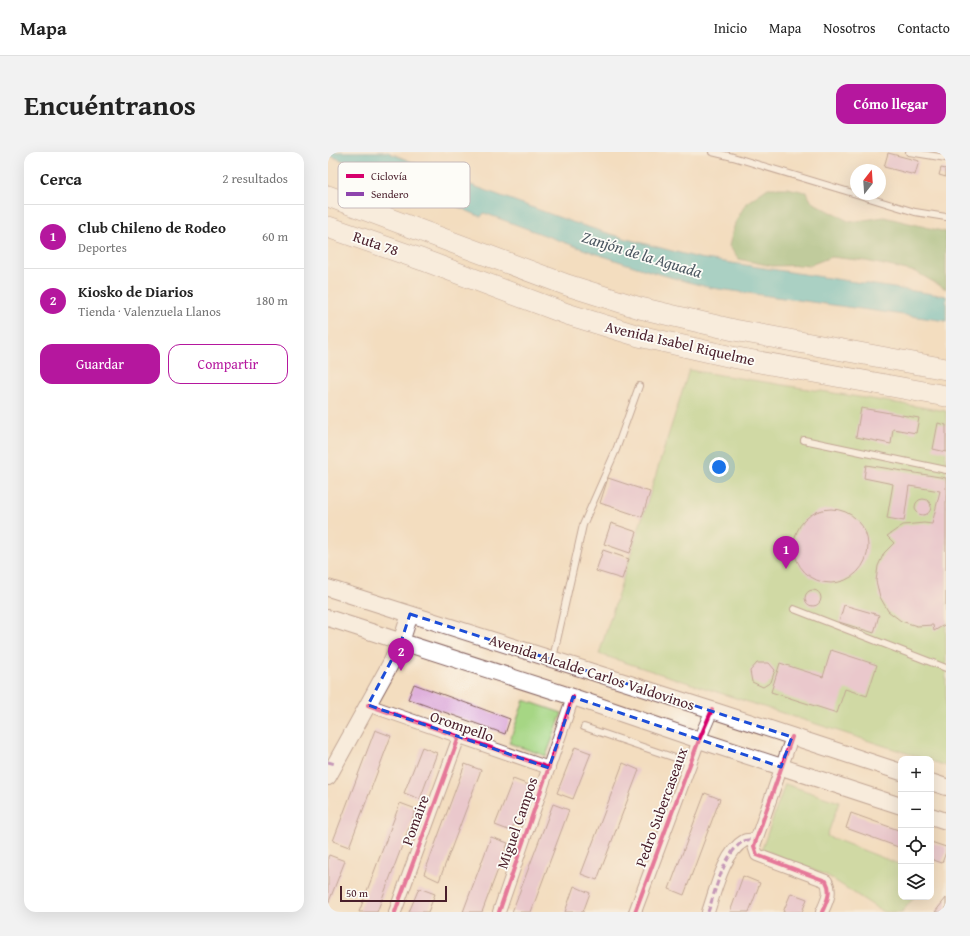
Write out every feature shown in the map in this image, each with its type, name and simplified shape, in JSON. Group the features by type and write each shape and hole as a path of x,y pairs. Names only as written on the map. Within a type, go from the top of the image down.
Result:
{"highway":[{"name":"Ruta 78","path":"328,196 338,200"},
{"name":"Ruta 78","path":"361,208 432,234"},
{"name":"Ruta 78","path":"328,227 423,260"},
{"name":"Avenida Isabel Riquelme","path":"432,234 567,285 640,308 734,330 946,369"},
{"name":"Avenida Isabel Riquelme","path":"423,260 567,314 639,336 732,357 946,396"}],"main road":[{"name":"Avenida Alcalde Carlos Valdovinos","path":"328,588 712,710 898,771"},
{"path":"330,768 368,705 392,661 401,642 410,614"},
{"name":"Avenida Alcalde Carlos Valdovinos","path":"328,618 573,697 898,805"},
{"path":"934,783 946,787"},
{"path":"934,817 946,821"}],"street":[{"name":"Miguel Campos","path":"499,912 573,697"},
{"name":"Orompello","path":"368,705 549,768"},
{"name":"Pedro Subercaseaux","path":"635,912 690,763 712,710"},
{"name":"Pomaire","path":"395,912 459,737"},
{"path":"792,737 754,846 757,855 826,881 830,892 822,912"},
{"path":"708,912 724,868 732,852 744,841 756,840"}],"lane":[{"path":"712,152 741,159 850,192"},
{"path":"909,152 946,158"},
{"path":"876,200 915,212 946,217"},
{"path":"552,660 583,525 616,450 639,386"},
{"path":"804,440 946,470"},
{"path":"794,609 946,668"},
{"path":"584,727 690,763"}],"highlighted area":[{"path":"410,614 792,737 781,767 573,697 549,768 368,705 401,642"}],"green space":[{"path":"768,188 787,188 806,192 812,202 850,222 884,217 946,232 946,289 916,272 866,261 831,257 810,265 772,266 739,259 729,246 735,223 746,203"},
{"path":"689,370 946,411 946,766 934,762 934,756 916,756 599,654"},
{"path":"524,700 562,713 546,756 509,743"},
{"path":"785,784 839,802 827,836 898,864 898,900 912,900 902,912 883,912 828,876 762,849"}],"water":[{"path":"328,152 387,152 412,162 346,162 328,155"},
{"name":"Zanjón de la Aguada","path":"470,185 572,222 627,239 699,258 946,296 946,321 712,288 683,281 597,254 484,213 481,217 461,208 470,208"}],"building":[{"path":"888,153 919,161 915,175 886,168 885,164"},
{"path":"941,168 946,169 946,177 939,175"},
{"path":"861,408 919,418 916,433 893,429 891,444 856,437"},
{"path":"938,423 946,425 946,452 933,449"},
{"path":"866,465 946,478 946,624 934,631 933,625 917,626 901,621 888,611 880,597 876,581 878,566 884,553 894,543 887,536 903,525 924,523 932,524 940,491 909,486 904,521 887,518 893,484 864,478"},
{"path":"608,478 650,492 642,517 600,503"},
{"path":"923,499 930,504 931,507 926,514 923,515 916,510 915,507 920,500"},
{"path":"831,509 852,515 862,525 868,546 862,567 852,577 831,583 810,577 800,567 794,546 800,525 810,515"},
{"path":"611,523 637,532 630,553 604,544"},
{"path":"603,550 629,559 622,579 596,571"},
{"path":"813,590 820,595 821,598 816,605 813,606 806,601 805,598 810,591"},
{"path":"844,605 879,615 874,633 839,622"},
{"path":"831,650 877,665 867,696 845,689 837,713 771,692 780,663 823,677"},
{"path":"757,663 769,663 775,670 771,682 763,687 752,682 750,671"},
{"path":"414,684 510,719 505,734 408,699"},
{"path":"375,730 391,736 349,847 333,841"},
{"path":"422,747 437,753 420,799 404,793"},
{"path":"575,747 591,753 573,799 557,793"},
{"path":"623,763 639,770 597,880 581,874"},
{"path":"465,764 481,770 439,881 424,874"},
{"path":"513,779 529,785 511,831 495,825"},
{"path":"705,793 720,799 684,895 669,889"},
{"path":"400,803 416,809 377,912 359,912"},
{"path":"553,804 569,810 531,912 512,912"},
{"path":"851,813 898,830 898,847 846,828"},
{"path":"491,837 508,843 482,912 463,912"},
{"path":"934,843 946,847 946,852 942,863 934,860"},
{"path":"329,855 345,861 328,904 328,857"},
{"path":"743,876 760,883 749,912 730,912"},
{"path":"574,886 590,893 583,912 565,912"},
{"path":"419,888 435,894 428,912 409,912"},
{"path":"791,893 807,899 802,912 783,912"},
{"path":"946,898 946,912 935,912"}],"marked path":[{"path":"328,762 335,764"},
{"path":"708,912 721,873 731,854 737,846 744,841 756,840"}],"cycle path":[{"path":"499,912 573,697"},
{"path":"368,705 549,768"},
{"path":"635,912 699,740 712,710"},
{"path":"395,912 459,737"},
{"path":"792,737 754,846 757,855 826,881 829,893 822,912"}],"place":[{"name":"Club Chileno de Rodeo","path":"786,569"},
{"name":"Kiosko de Diarios","path":"401,671"}]}
